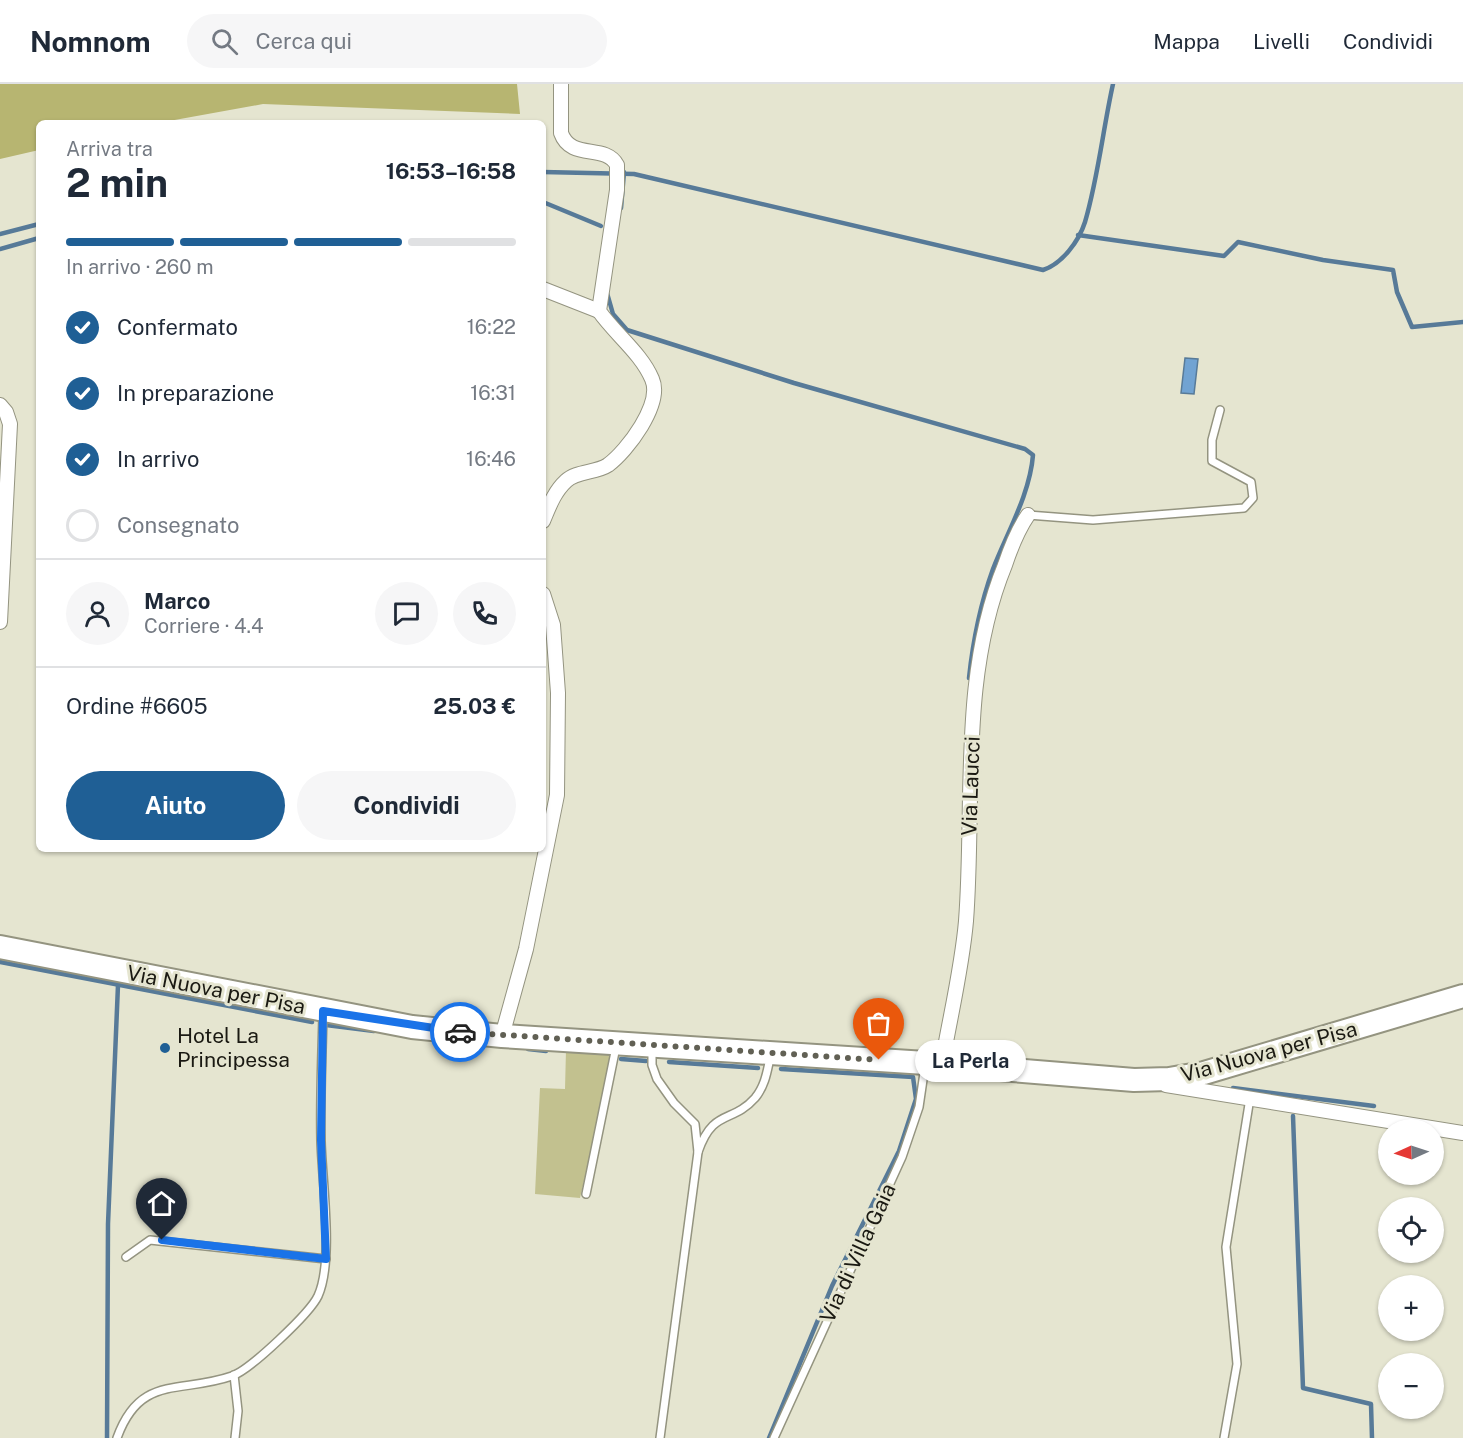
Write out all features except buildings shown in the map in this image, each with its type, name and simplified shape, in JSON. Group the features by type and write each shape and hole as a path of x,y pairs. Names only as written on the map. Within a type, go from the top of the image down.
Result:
{"main road":[{"name":"Via Nuova per Pisa","path":"0,947 412,1027 652,1047 1152,1080 1214,1070 1463,996"}],"street":[{"path":"561,84 563,140 568,147 579,151 610,157 617,171 599,310"},
{"path":"546,290 599,310 614,332 632,349 653,381 653,396 647,419 607,465 568,479 556,492 546,514"},
{"path":"0,405 6,412 10,424 0,622"},
{"name":"Via Laucci","path":"934,1064 965,923 974,704 981,647 996,587 1019,528 1028,515"},
{"path":"502,1036 526,949 558,795 558,693 553,625 546,603"},
{"path":"1152,1080 1172,1086 1463,1134"}],"lane":[{"path":"1028,515 1093,520 1244,508 1252,498 1251,482 1212,461 1212,440 1220,410"},
{"path":"117,1438 130,1411 145,1394 234,1375 296,1325 318,1296 326,1259 321,1129 323,1011"},
{"path":"586,1194 617,1044"},
{"path":"652,1047 652,1065 657,1079 674,1103 687,1113 695,1124 698,1152"},
{"path":"660,1438 698,1152 704,1134 712,1125 754,1099 764,1083 771,1054"},
{"name":"Via di Villa Gaia","path":"774,1438 906,1148 934,1064"},
{"path":"1224,1438 1237,1364 1226,1247 1250,1098"},
{"path":"126,1257 150,1240 326,1259"},
{"path":"234,1375 238,1412 235,1438"}],"shaded area":[{"path":"0,84 517,84 520,114 263,104 175,120 36,120 36,151 0,159"},
{"path":"566,1050 614,1053 580,1198 535,1194 540,1088 565,1089"}],"water":[{"path":"1185,358 1198,359 1194,394 1181,393"}],"waterway":[{"path":"546,172 634,174 1043,270 1057,263 1069,251 1079,237 1085,222 1113,84"},
{"path":"621,208 624,172"},
{"path":"546,203 601,226"},
{"path":"0,234 36,225"},
{"path":"1078,235 1224,256 1238,242 1323,260 1393,270 1397,292 1412,327 1463,322"},
{"path":"0,249 36,239"},
{"path":"607,293 613,314 627,330 794,383 1025,449 1033,455 1023,499 984,596 969,678"},
{"path":"0,962 312,1022"},
{"path":"107,1438 108,1224 118,985"},
{"path":"326,1025 374,1031"},
{"path":"528,1049 546,1051"},
{"path":"621,1059 646,1061"},
{"path":"669,1062 758,1068"},
{"path":"769,1438 832,1286 899,1151 916,1099 913,1077 781,1069"},
{"path":"1233,1088 1374,1106"},
{"path":"1293,1116 1303,1388 1371,1404 1372,1438"}],"way so far":[{"path":"460,1032 879,1060"}],"place":[{"name":"Hotel La Principessa","path":"165,1048"},
{"name":"La Perla","path":"879,1060"}],"route":[{"path":"162,1240 326,1259 321,1140 323,1011 412,1027 460,1032"}]}
